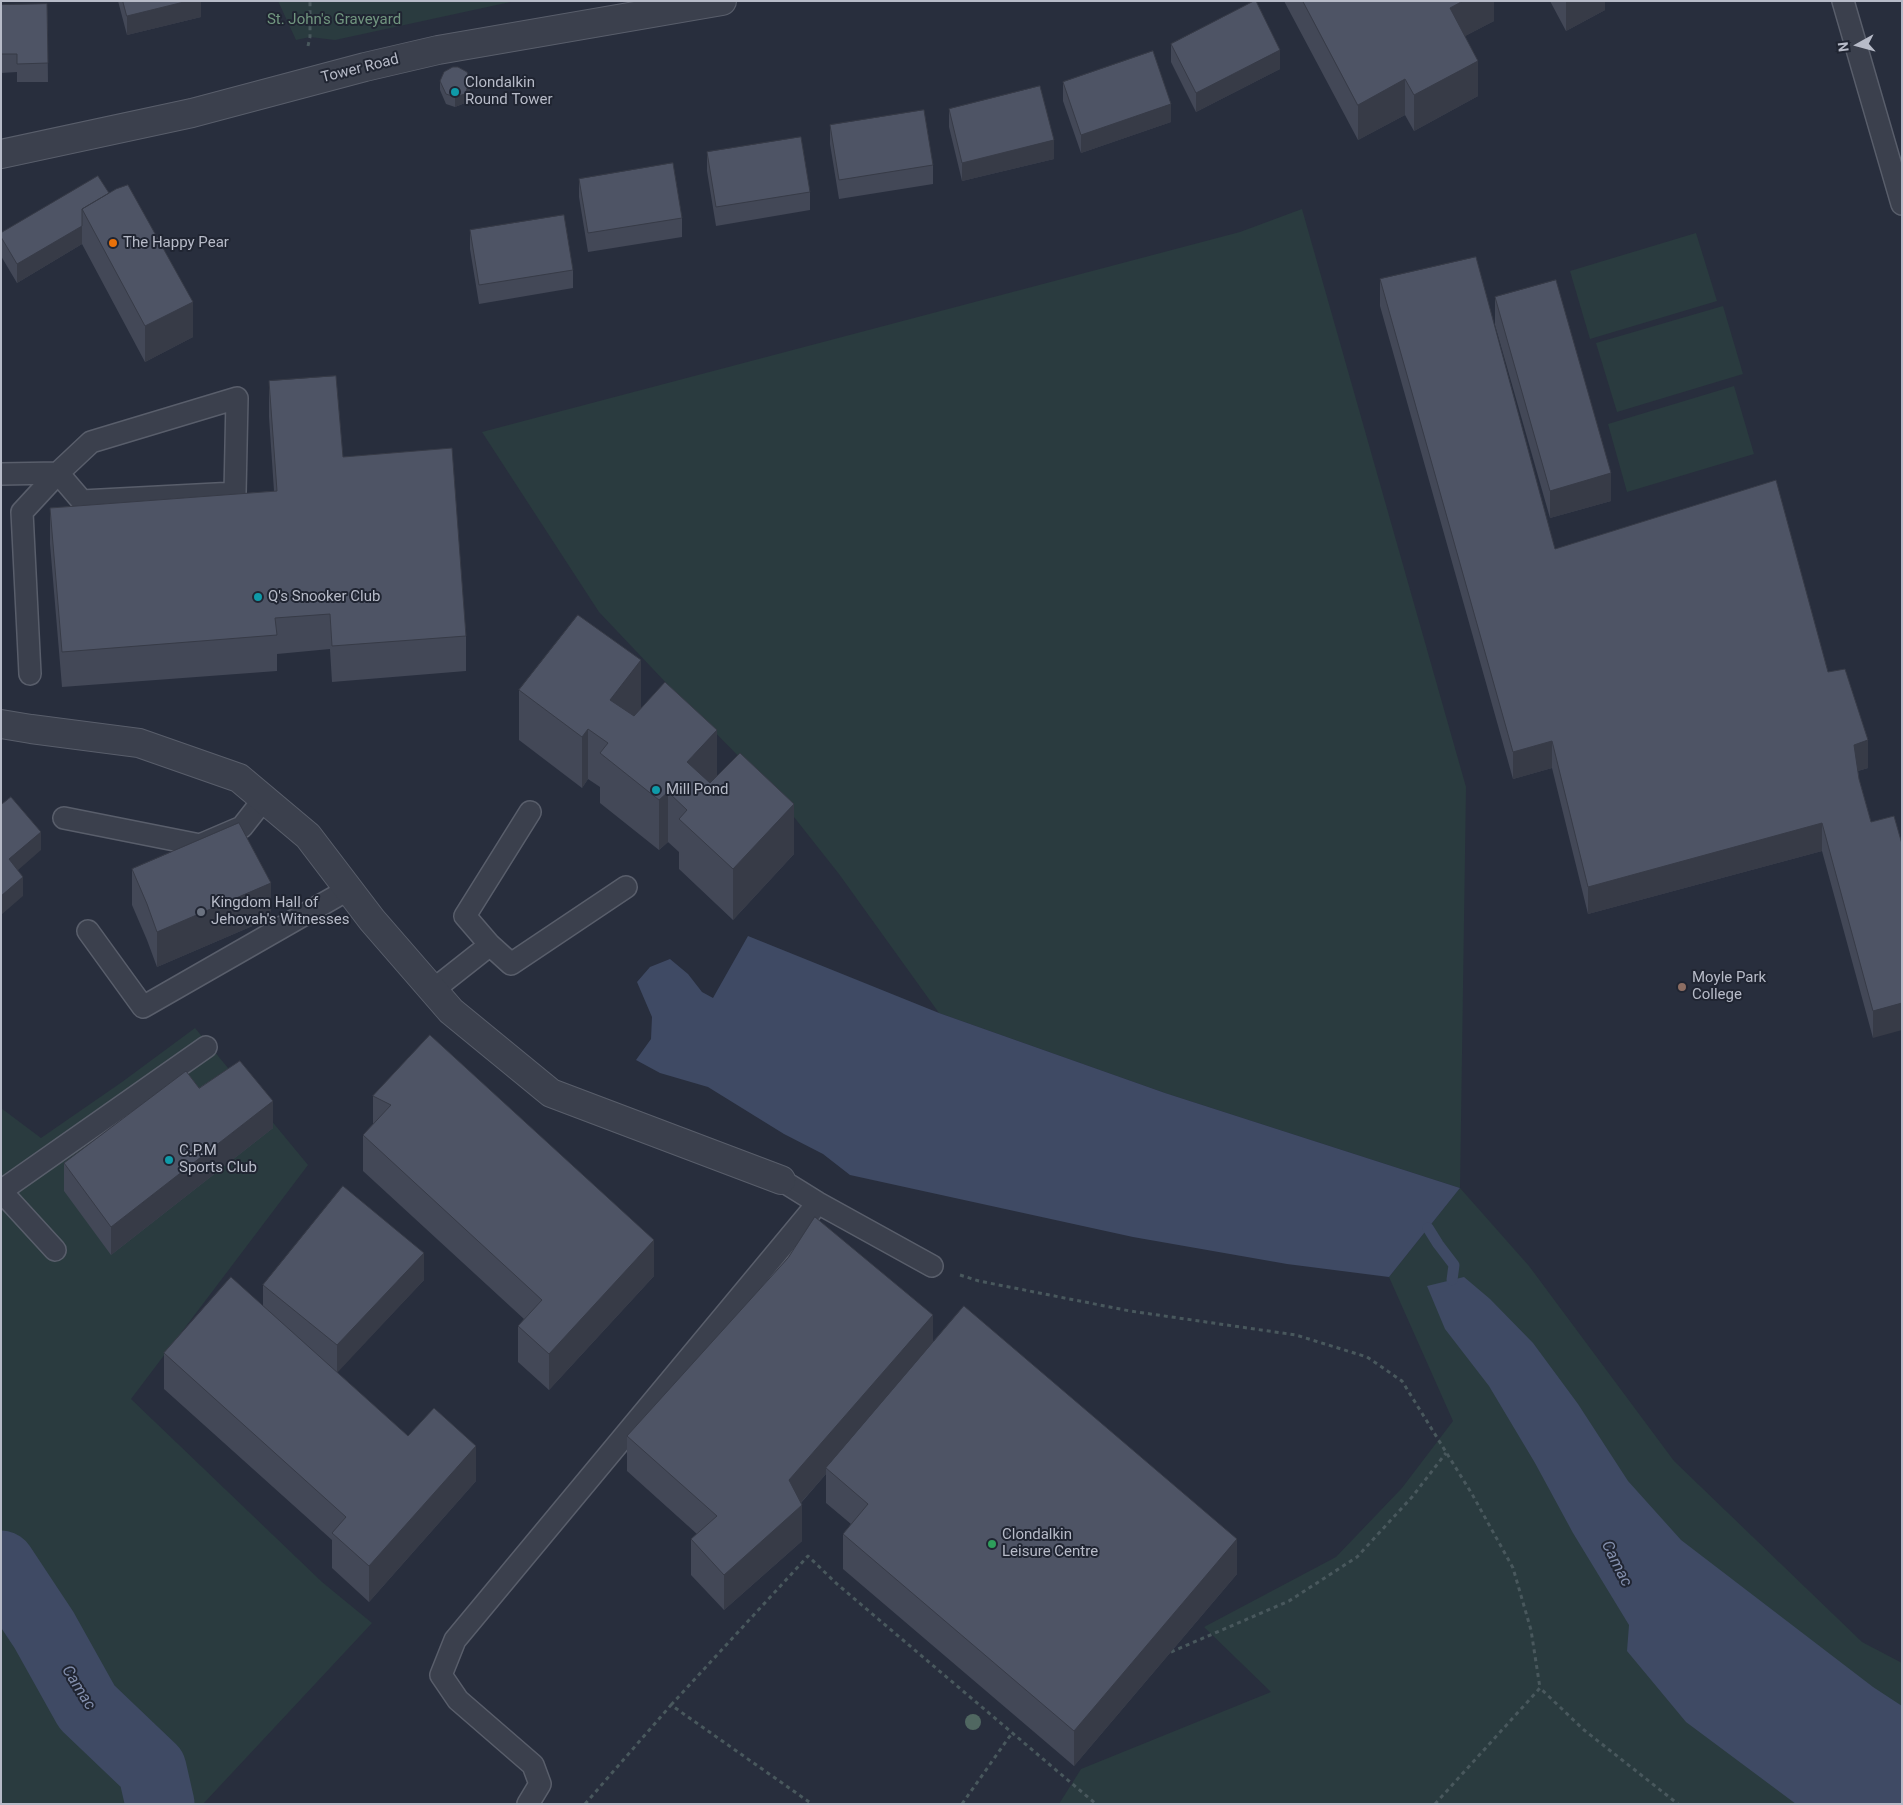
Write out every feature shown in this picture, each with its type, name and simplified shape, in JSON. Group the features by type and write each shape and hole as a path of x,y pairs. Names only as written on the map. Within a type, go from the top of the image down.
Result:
{"street":[{"name":"Tower Road","path":"1,154 192,113 365,67 438,50 722,1"},
{"path":"1,724 139,743 239,778 308,836 372,920 451,1011 551,1093 781,1180"}],"lane":[{"path":"1843,1 1902,204"},
{"path":"30,674 22,512 58,473 92,442 237,398 235,492 82,501 58,473"},
{"path":"1,474 58,473"},
{"path":"64,818 200,844 242,827 264,799"},
{"path":"530,812 466,916 490,946 511,964 626,887"},
{"path":"88,931 143,1007 349,890"},
{"path":"433,990 490,946"},
{"path":"55,1250 1,1191 206,1047"},
{"path":"781,1180 818,1203 932,1266"},
{"path":"528,1804 540,1784 533,1765 458,1700 441,1675 455,1640 818,1203"}],"path":[{"path":"308,47 310,37 310,1"},
{"path":"932,1266 979,1281 1130,1311 1296,1335 1367,1357 1402,1382 1513,1568 1531,1630 1540,1688 1584,1730 1678,1804"},
{"path":"1171,1652 1289,1601 1357,1557 1412,1498 1446,1453"},
{"path":"585,1804 671,1705 808,1556 838,1584 1096,1804"},
{"path":"1435,1804 1540,1688"},
{"path":"671,1705 812,1804"},
{"path":"962,1804 1012,1733"}],"green space":[{"name":"St. John's Graveyard","path":"278,1 515,1 335,40 310,37 296,40"},
{"path":"1302,209 1466,787 1460,1188 1165,1093 939,1013 839,874 775,793 599,612 482,432 1240,232"},
{"path":"1696,233 1717,301 1590,339 1570,271"},
{"path":"1723,306 1743,374 1617,412 1596,343"},
{"path":"1734,386 1754,454 1627,492 1608,424"},
{"path":"195,1028 308,1165 131,1399 322,1582 372,1623 203,1804 1,1804 1,1108 41,1138 122,1082"},
{"path":"1460,1188 1529,1266 1674,1461 1862,1642 1902,1663 1902,1804 1059,1804 1081,1769 1271,1692 1204,1627 1336,1557 1402,1488 1453,1421 1389,1277"}],"water":[{"path":"748,936 939,1013 1165,1093 1460,1188 1389,1277 1287,1264 1133,1237 850,1175 823,1154 784,1134 708,1087 660,1073 636,1060 651,1039 652,1017 637,982 650,967 670,959 688,974 702,992 713,998"},
{"path":"1464,1277 1490,1299 1533,1343 1578,1404 1628,1481 1681,1540 1873,1687 1902,1706 1902,1804 1796,1804 1686,1722 1627,1651 1629,1625 1573,1533 1535,1463 1489,1386 1445,1329 1427,1286"}],"building":[{"path":"123,1 188,1 127,16"},
{"path":"1256,1 1280,50 1196,93 1171,44"},
{"path":"1303,1 1463,1 1450,8 1478,61 1414,95 1405,79 1358,105"},
{"path":"47,4 48,63 17,64 17,54 1,54 1,5"},
{"path":"1153,51 1171,104 1081,135 1063,82"},
{"path":"453,67 458,67 467,72 470,81 465,94 455,97 446,94 440,81 444,72"},
{"path":"1040,86 1054,140 962,163 949,109"},
{"path":"924,110 933,165 839,180 830,125"},
{"path":"801,137 810,192 716,207 707,152"},
{"path":"673,163 682,218 588,233 579,179"},
{"path":"98,176 109,193 82,209 82,226 17,264 1,237 1,233"},
{"path":"128,185 193,302 145,326 82,209 116,189"},
{"path":"564,215 573,270 479,285 470,230"},
{"path":"1476,257 1555,549 1776,480 1828,672 1845,669 1868,740 1854,745 1859,779 1871,822 1894,816 1902,844 1902,1003 1873,1011 1822,823 1588,887 1552,741 1513,752 1380,279"},
{"path":"1556,280 1611,473 1550,491 1495,297"},
{"name":"Q's Snooker Club","path":"336,376 343,457 452,448 466,636 332,646 330,614 275,618 277,635 62,652 50,508 277,491 269,381"},
{"path":"578,615 641,660 610,700 634,716 665,682 717,730 687,762 710,783 740,753 794,804 733,869 679,819 687,810 668,792 659,800 600,753 608,743 588,729 582,737 519,690"},
{"path":"11,797 41,832 9,859 23,877 1,896 1,805"},
{"path":"239,823 271,883 157,932 132,869"},
{"path":"430,1035 654,1240 549,1354 518,1326 542,1300 363,1135 391,1105 373,1096"},
{"name":"C.P.M Sports Club","path":"240,1061 273,1101 111,1227 64,1163 186,1071 199,1088"},
{"path":"343,1186 424,1253 337,1345 263,1285"},
{"path":"815,1217 933,1315 789,1480 802,1505 724,1575 691,1539 717,1516 627,1436 788,1258"},
{"path":"231,1277 408,1436 434,1408 476,1446 369,1566 332,1533 346,1517 164,1353"},
{"path":"964,1306 1237,1539 1074,1731 843,1534 868,1504 826,1468"}],"waterway":[{"path":"1428,1228 1454,1265 1452,1280"},
{"name":"Camac","path":"1,1565 44,1630 87,1707 152,1769 160,1804"}],"place":[{"name":"Clondalkin Round Tower","path":"455,92"},
{"name":"The Happy Pear","path":"113,243"},
{"name":"Q's Snooker Club","path":"258,597"},
{"name":"Mill Pond","path":"656,790"},
{"name":"Kingdom Hall of Jehovah's Witnesses","path":"201,912"},
{"name":"Moyle Park College","path":"1682,987"},
{"name":"C.P.M Sports Club","path":"169,1160"},
{"name":"Clondalkin Leisure Centre","path":"992,1544"}]}
